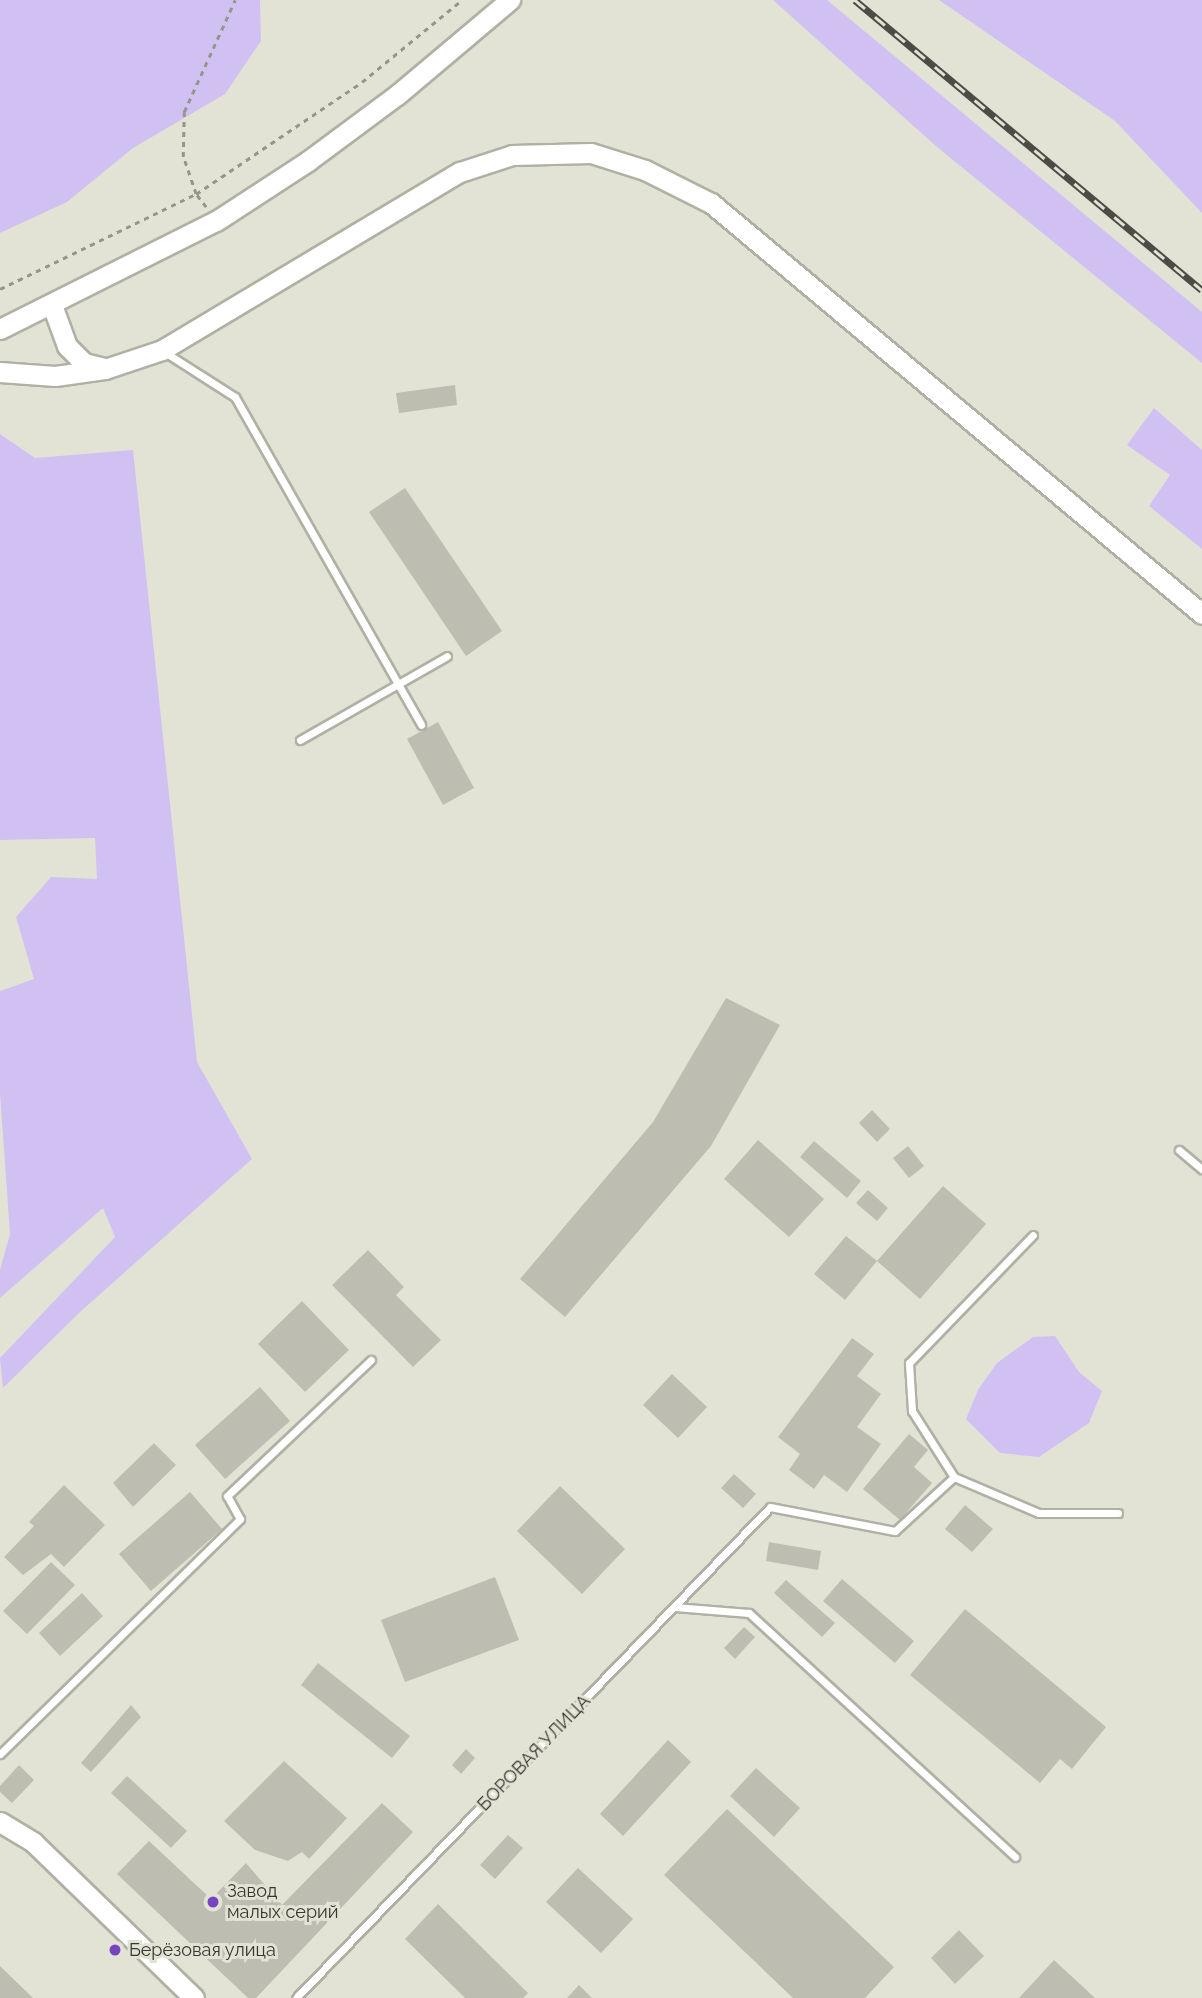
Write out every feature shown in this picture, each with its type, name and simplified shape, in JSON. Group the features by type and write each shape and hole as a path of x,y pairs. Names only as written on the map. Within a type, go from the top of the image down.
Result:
{"street":[{"path":"0,329 216,221 308,162 397,95 509,0"},
{"path":"0,372 55,376 105,369 162,350 460,172 512,155 591,153 645,170 711,203 1202,614"},
{"path":"52,305 67,346 84,363 105,369"},
{"path":"0,1822 33,1842 194,1998"}],"lane":[{"path":"162,350 235,397 421,725"},
{"path":"300,740 399,686 447,656"},
{"path":"1179,1150 1202,1169"},
{"path":"1033,1235 909,1363 912,1411 954,1478 1039,1513 1118,1513"},
{"path":"0,1754 240,1519 227,1496 371,1360"},
{"name":"БОРОВАЯ УЛИЦА","path":"296,1998 770,1507 895,1531 954,1478"},
{"path":"675,1606 748,1613 1015,1857"}],"path":[{"path":"216,221 196,194 183,157 184,112 235,0"},
{"path":"0,289 196,194 362,82 462,0"}],"shaded area":[{"path":"0,0 260,0 261,41 225,94 133,148 67,202 0,233"},
{"path":"773,0 827,0 1202,312 1202,363 937,147"},
{"path":"939,0 1202,0 1202,213 1115,121"},
{"path":"1154,408 1202,450 1202,549 1149,506 1170,475 1127,445"},
{"path":"0,434 35,458 133,450 197,1062 252,1159 80,1312 3,1388 0,1358 115,1237 103,1208 0,1298 0,1270 10,1234 0,1093 0,991 34,979 16,917 51,877 97,879 95,838 0,840"},
{"path":"1055,1336 1079,1372 1102,1391 1089,1423 1039,1457 1000,1453 966,1419 978,1390 997,1363 1033,1337"}],"building":[{"path":"455,385 457,405 399,413 396,393"},
{"path":"405,488 502,631 466,656 369,512"},
{"path":"438,722 474,788 443,805 407,739"},
{"path":"726,998 780,1025 711,1146 565,1317 520,1279 653,1122"},
{"path":"872,1110 890,1129 877,1142 859,1123"},
{"path":"758,1140 824,1199 789,1237 724,1179"},
{"path":"814,1141 861,1181 847,1198 800,1157"},
{"path":"908,1146 924,1166 909,1178 893,1158"},
{"path":"943,1186 986,1224 920,1299 877,1261"},
{"path":"868,1190 888,1208 877,1221 856,1203"},
{"path":"846,1236 877,1261 845,1300 814,1274"},
{"path":"368,1250 404,1287 396,1295 441,1340 413,1367 332,1285"},
{"path":"302,1301 349,1350 305,1392 258,1344"},
{"path":"852,1338 874,1354 857,1376 881,1394 857,1427 881,1444 847,1492 824,1475 814,1489 789,1470 800,1454 778,1437"},
{"path":"672,1374 707,1407 678,1438 643,1405"},
{"path":"260,1387 290,1421 225,1479 195,1445"},
{"path":"909,1434 928,1450 914,1467 932,1483 900,1520 863,1489"},
{"path":"154,1443 176,1465 133,1507 113,1483"},
{"path":"734,1474 756,1494 743,1508 721,1488"},
{"path":"64,1485 105,1525 64,1567 51,1554 23,1575 4,1557 34,1526 29,1522"},
{"path":"560,1486 625,1549 582,1594 517,1531"},
{"path":"190,1492 222,1529 151,1591 119,1554"},
{"path":"965,1505 993,1529 972,1552 945,1529"},
{"path":"769,1542 821,1551 818,1570 766,1561"},
{"path":"51,1562 75,1585 27,1634 3,1611"},
{"path":"495,1577 519,1640 405,1682 381,1620"},
{"path":"842,1579 914,1641 895,1663 823,1601"},
{"path":"786,1580 835,1623 822,1637 774,1593"},
{"path":"82,1593 103,1616 60,1656 39,1633"},
{"path":"965,1609 1106,1727 1072,1769 1060,1759 1040,1783 910,1675"},
{"path":"744,1627 755,1637 735,1659 724,1648"},
{"path":"318,1663 410,1736 392,1758 301,1685"},
{"path":"131,1705 141,1717 91,1772 81,1763"},
{"path":"668,1740 691,1762 623,1836 600,1814"},
{"path":"466,1749 475,1758 461,1774 452,1765"},
{"path":"284,1761 347,1818 309,1859 302,1852 288,1861 255,1850 224,1821"},
{"path":"19,1765 34,1780 12,1803 0,1792 0,1786"},
{"path":"756,1768 800,1808 774,1837 730,1796"},
{"path":"127,1776 187,1831 171,1848 111,1793"},
{"name":"Завод малых серий","path":"382,1803 413,1832 256,1998 248,1998 117,1874 149,1841 211,1899 246,1863 282,1905"},
{"path":"727,1809 894,1967 865,1998 793,1998 664,1875"},
{"path":"508,1835 523,1848 495,1879 480,1865"},
{"path":"578,1868 633,1919 601,1953 546,1902"},
{"path":"438,1904 528,1993 523,1998 465,1998 405,1939"},
{"path":"959,1930 984,1956 955,1984 931,1958"},
{"path":"1054,1960 1095,1998 1019,1998"},
{"path":"0,1966 33,1998 0,1998"},
{"path":"579,1985 592,1998 567,1998"}],"railway":[{"path":"855,0 1202,290"}],"place":[{"name":"Завод малых серий","path":"213,1902"},
{"name":"Берёзовая улица","path":"115,1950"}]}
